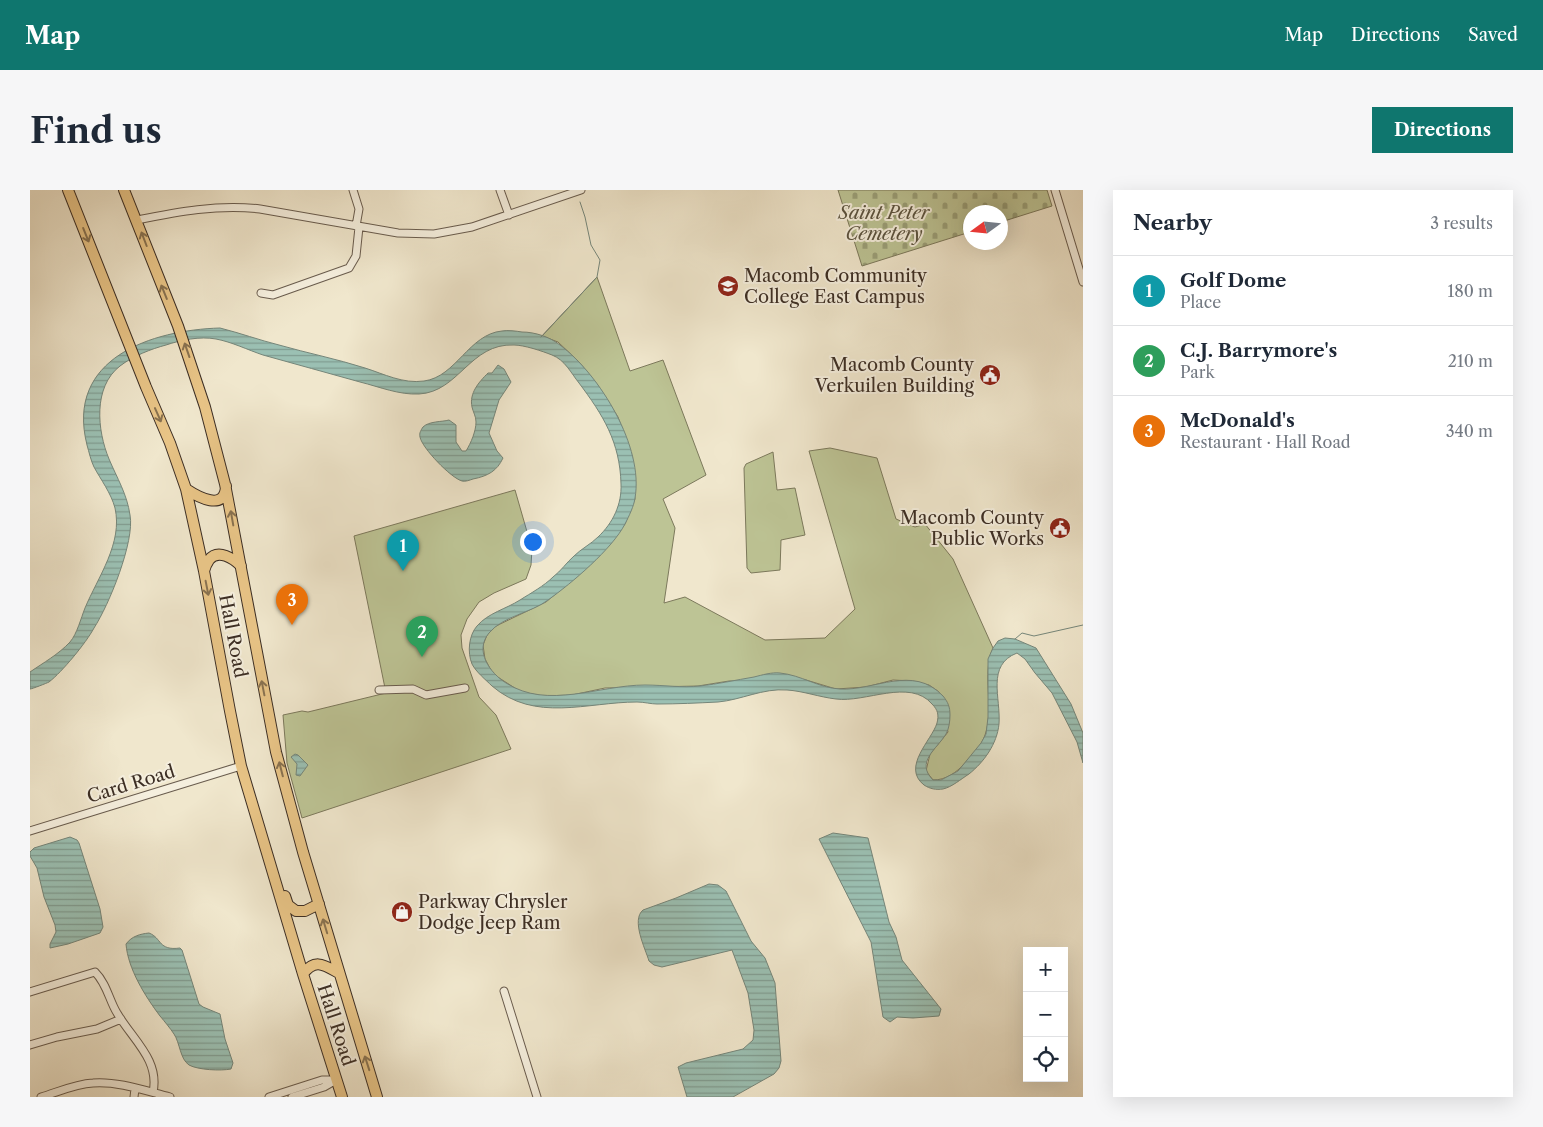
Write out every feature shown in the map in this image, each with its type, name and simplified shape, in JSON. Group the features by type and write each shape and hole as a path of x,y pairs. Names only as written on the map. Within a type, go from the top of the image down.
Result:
{"highway":[{"name":"Hall Road","path":"68,190 170,443 186,489 242,766 303,974 343,1097"},
{"name":"Hall Road","path":"124,192 178,326 195,374 226,484 276,752 318,904 378,1097"},
{"path":"186,489 202,499 215,500 221,498 224,494 226,484"},
{"path":"204,571 209,560 218,555 230,557 241,566"},
{"path":"263,842 272,853 286,900 292,909 302,912 318,904"},
{"path":"303,974 310,966 315,964 323,964 339,973"}],"street":[{"path":"261,293 273,295 349,268 356,256 359,209 353,190"},
{"path":"500,190 509,215"},
{"path":"136,220 212,207 239,206 404,234 434,234 472,227 581,190"},
{"path":"1055,190 1083,282"},
{"path":"378,690 413,689 426,695 465,688"},
{"name":"Card Road","path":"30,831 242,766"},
{"path":"30,992 95,972 102,979 121,1019 151,1062 155,1084 153,1092"},
{"path":"504,991 537,1097"},
{"path":"30,1045 57,1037 97,1029 121,1019"},
{"path":"268,1097 291,1095 324,1087 336,1080"},
{"path":"41,1097 80,1085 95,1083 135,1088 170,1097"},
{"path":"134,1097 135,1088"}],"green space":[{"name":"Saint Peter Cemetery","path":"838,190 1047,190 1052,206 1008,220 1008,205 963,205 963,234 862,266"},
{"path":"597,277 630,371 663,360 706,475 663,499 675,528 664,603 685,597 765,640 825,638 855,609 809,451 830,448 877,458 896,519 915,527 925,524 953,559 993,648 988,669 989,713 985,735 976,750 962,767 954,773 942,779 933,780 926,771 930,754 948,732 939,692 929,685 911,681 893,680 866,687 836,689 806,680 729,681 698,686 605,688 572,695 543,696 521,692 493,674 485,659 483,645 487,635 496,626 546,602 591,564 625,524 635,499 632,456 618,417 597,384 579,362 558,342 542,336"},
{"path":"773,452 777,490 795,488 805,535 781,540 780,570 751,573 747,568 744,468 746,464"},
{"path":"515,490 532,549 531,565 526,579 479,602 467,619 461,635 462,648 479,697 496,715 511,749 302,818 287,763 283,715 302,711 308,712 386,693 354,536"}],"water":[{"path":"220,328 394,378 416,382 435,378 445,372 471,347 490,334 502,331 527,332 556,342 590,374 604,393 626,435 633,457 636,478 634,504 619,534 601,555 579,575 558,593 541,604 502,622 489,633 483,647 486,661 494,673 506,683 522,691 539,695 556,695 628,686 700,686 774,673 788,674 840,689 853,689 893,681 919,682 931,687 943,696 949,707 948,730 929,756 926,767 933,780 941,780 958,771 986,734 988,717 988,659 998,641 1005,638 1015,639 1036,648 1071,704 1083,733 1083,763 1077,742 1052,693 1025,659 1017,653 1007,658 998,674 999,724 993,745 985,758 969,774 950,787 943,789 935,789 924,785 918,778 917,762 937,723 938,713 934,706 923,696 912,693 887,693 860,698 836,699 778,690 718,702 657,704 637,702 562,708 526,704 509,697 492,686 476,670 470,659 470,644 474,630 486,618 515,603 546,583 577,553 598,537 616,513 621,491 620,469 614,442 603,418 588,395 557,357 518,345 499,346 486,352 445,385 433,391 419,394 390,390 263,355 228,342 210,338 172,343 148,351 125,362 111,375 105,385 101,397 100,422 105,448 129,507 131,526 125,556 107,604 85,641 67,664 49,682 30,689 30,672 61,650 75,635 85,608 108,560 116,534 115,508 94,467 87,445 84,415 89,390 101,370 120,355 142,343 167,335"},
{"path":"498,365 504,369 511,382 499,400 489,433 497,451 503,458 495,470 488,474 468,481 462,481 444,469 431,455 422,442 420,433 423,427 429,424 449,420 456,425 456,442 462,451 466,451 476,426 476,418 471,402 473,392 481,380 488,373 492,373"},
{"path":"295,754 308,765 300,776 296,775 297,764 291,757"},
{"path":"833,833 868,838 889,922 896,937 902,960 941,1009 939,1016 897,1017 890,1022 883,1017 871,942 819,839"},
{"path":"70,837 79,843 100,909 103,927 100,933 50,948 56,932 55,925 30,852 34,848"},
{"path":"709,884 718,885 726,891 751,941 765,958 775,983 781,1061 779,1068 774,1074 733,1097 687,1097 678,1067 686,1063 743,1049 753,1040 754,1030 748,993 732,950 662,967 654,965 649,961 642,942 638,920 643,910"},
{"path":"149,933 164,946 180,948 182,950 199,1004 220,1014 225,1039 233,1063 231,1069 216,1070 189,1065 182,1055 174,1034 143,991 130,963 126,944 136,936"}],"waterway":[{"path":"541,337 597,277 600,260 591,245 580,202"},
{"path":"1015,639 1022,633 1034,636 1083,625"}],"place":[{"name":"Macomb Community College East Campus","path":"728,286"},
{"name":"Macomb County Verkuilen Building","path":"990,375"},
{"name":"Macomb County Public Works","path":"1060,528"},
{"name":"Golf Dome","path":"403,571"},
{"name":"McDonald's","path":"292,625"},
{"name":"C.J. Barrymore's","path":"422,657"},
{"name":"Parkway Chrysler Dodge Jeep Ram","path":"402,912"}]}
